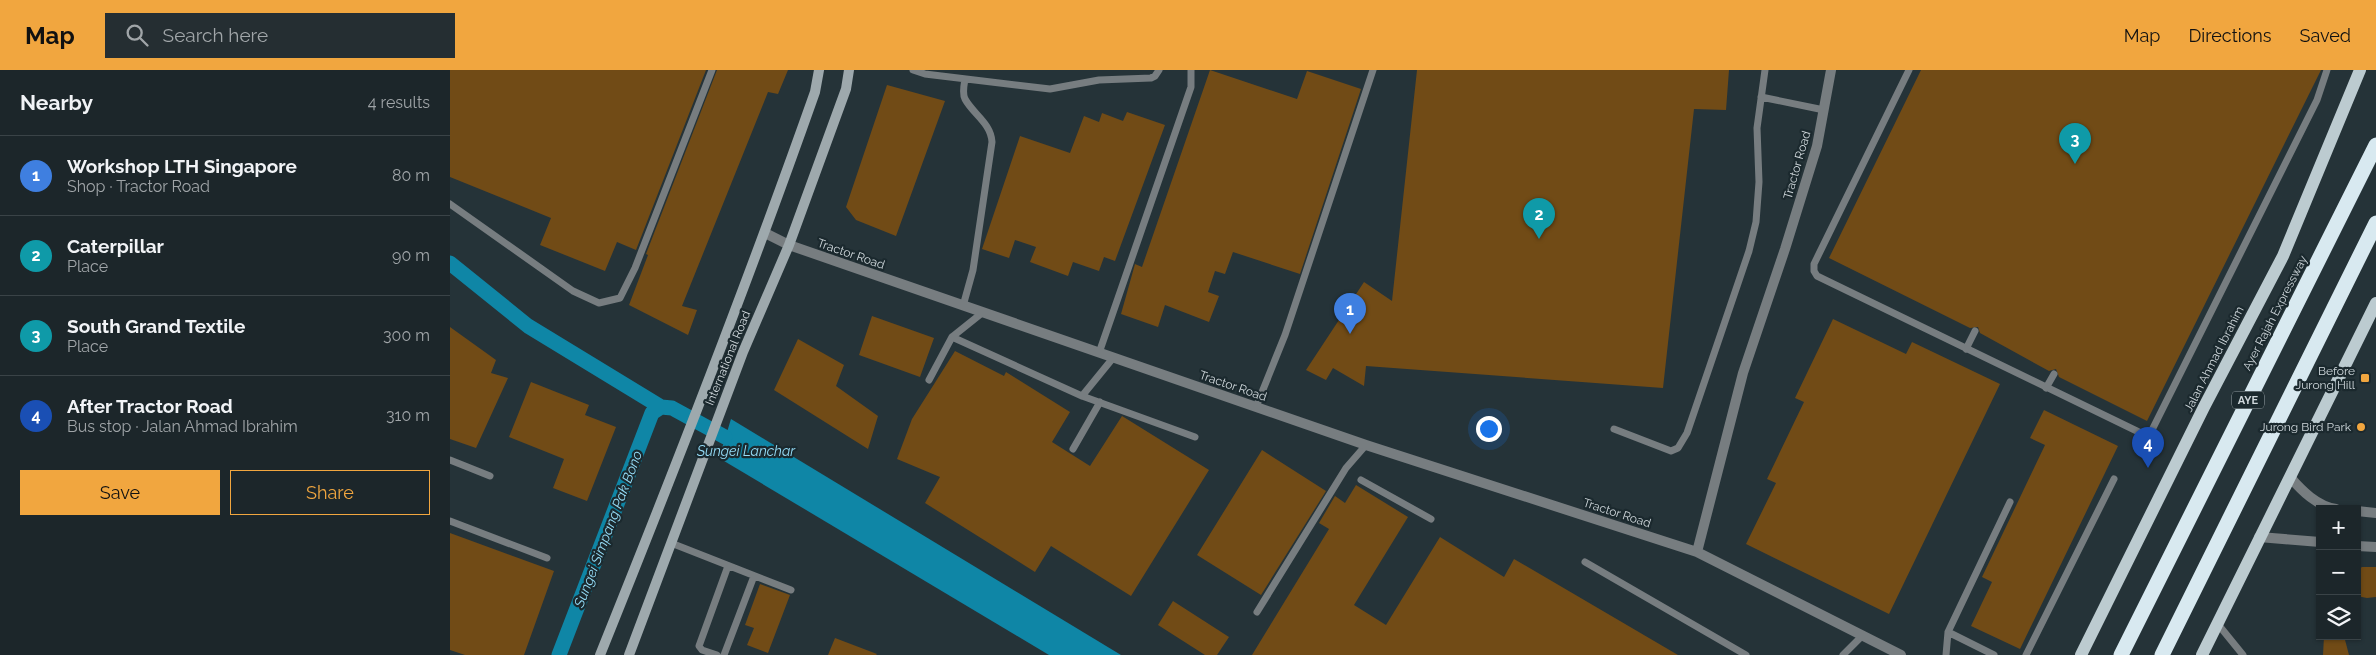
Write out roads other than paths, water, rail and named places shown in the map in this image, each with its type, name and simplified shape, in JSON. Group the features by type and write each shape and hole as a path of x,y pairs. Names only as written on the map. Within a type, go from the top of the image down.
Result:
{"highway":[{"name":"Ayer Rajah Expressway","path":"2120,655 2376,145"},
{"name":"AYE","path":"2162,655 2376,223"}],"main road":[{"name":"International Road","path":"600,655 676,466 765,233 815,92 820,70"},
{"name":"International Road","path":"629,655 723,403 789,245 846,89 849,70"},
{"name":"Jalan Ahmad Ibrahim","path":"2081,655 2204,406 2283,256 2360,70"},
{"path":"2202,655 2376,304"}],"street":[{"name":"Tractor Road","path":"1697,552 1743,373 1817,146 1831,70"},
{"name":"Tractor Road","path":"765,233 789,245 1366,446 1697,552 1901,655"},
{"path":"2290,477 2306,494 2326,505"},
{"path":"2361,511 2376,513"},
{"path":"2259,537 2316,542"},
{"path":"2361,546 2376,547"}],"lane":[{"path":"450,204 573,291 600,303 620,298 635,268 712,70"},
{"path":"913,70 925,74 1050,89 1099,80 1151,78 1159,70"},
{"path":"1099,353 1191,87 1191,70"},
{"path":"1256,407 1285,335 1372,70"},
{"path":"1614,430 1671,451 1678,448 1687,433 1756,222 1759,182 1757,128 1765,70"},
{"path":"1909,70 1813,267 1817,276 2145,435 2152,430 2317,100 2328,70"},
{"path":"963,306 973,270 992,142 988,127 965,99 965,79"},
{"path":"1761,98 1824,110"},
{"path":"929,380 952,337 982,313"},
{"path":"1966,349 1975,331"},
{"path":"952,337 1082,396 1195,437"},
{"path":"1082,396 1113,358"},
{"path":"2046,388 2054,374"},
{"path":"1073,449 1100,402"},
{"path":"1257,612 1346,468 1366,446"},
{"path":"450,460 490,476"},
{"path":"2026,655 2114,479"},
{"path":"1361,480 1431,519"},
{"path":"1946,655 1948,632 2010,502"},
{"path":"450,520 547,558"},
{"path":"671,543 791,590"},
{"path":"1585,562 1746,655"},
{"path":"717,655 702,650 700,646 728,566"},
{"path":"724,655 754,576"},
{"path":"2217,622 2243,655"},
{"path":"1948,632 1994,655"},
{"path":"1843,655 1863,635"}],"water":[{"name":"Sungei Lanchar","path":"731,419 1121,655 1049,655 719,458"}],"waterway":[{"name":"Sungei Lanchar","path":"450,263 528,326 661,407 672,408 725,437"},
{"name":"Sungei Simpang Pak Bono","path":"559,655 652,413 661,407"}],"place":[{"name":"South Grand Textile","path":"2075,164"},
{"name":"Caterpillar","path":"1539,239"},
{"name":"Workshop LTH Singapore","path":"1350,334"},
{"name":"Before Jurong Hill","path":"2365,378"},
{"name":"Jurong Bird Park","path":"2361,427"},
{"name":"After Tractor Road","path":"2148,468"}]}
